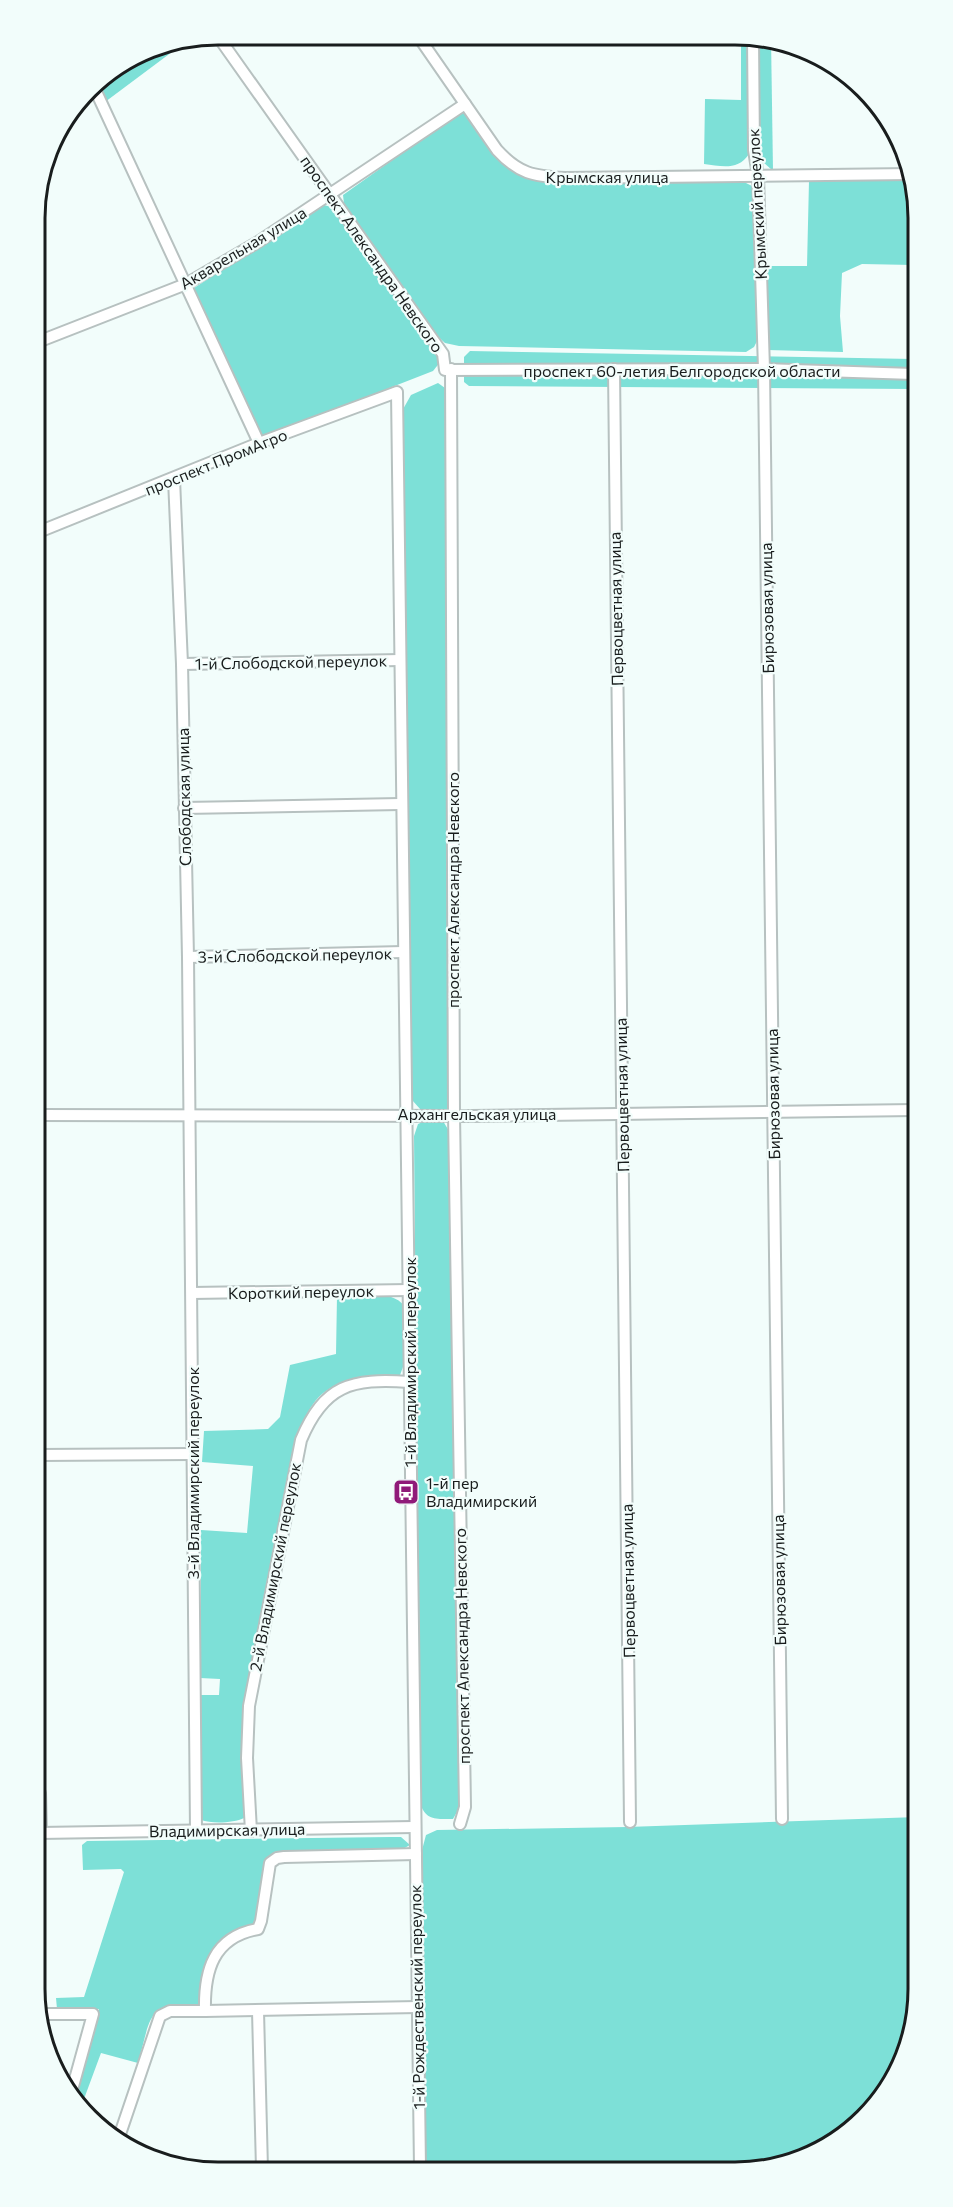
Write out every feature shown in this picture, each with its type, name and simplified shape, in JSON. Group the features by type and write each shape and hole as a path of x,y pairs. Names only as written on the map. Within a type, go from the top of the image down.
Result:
{"street":[{"name":"проспект Александра Невского","path":"224,45 443,354 445,370 451,369 454,1115 465,1807 459,1824"},
{"name":"Крымская улица","path":"424,45 512,166 534,176 565,178 902,174"},
{"name":"Крымский переулок","path":"753,46 754,150 758,176 764,369"},
{"path":"98,95 259,443"},
{"name":"Акварельная улица","path":"45,339 186,284 258,242 465,104"},
{"name":"проспект 60-летия Белгородской области","path":"451,369 764,369 908,374"},
{"name":"Первоцветная улица","path":"614,369 630,1822"},
{"name":"Бирюзовая улица","path":"764,369 782,1819"},
{"name":"проспект ПромАгро","path":"45,529 259,443 397,392 400,660"},
{"name":"Слободская улица","path":"174,479 182,664 189,1115"},
{"path":"400,660 400,804 407,1114"},
{"name":"1-й Слободской переулок","path":"182,664 400,660"},
{"path":"184,808 400,804"},
{"name":"3-й Слободской переулок","path":"188,957 403,952"},
{"name":"Архангельская улица","path":"45,1115 454,1115 908,1110"},
{"name":"1-й Владимирский переулок","path":"407,1114 414,1827"},
{"name":"3-й Владимирский переулок","path":"189,1115 196,1831"},
{"name":"Короткий переулок","path":"192,1293 409,1290"},
{"name":"2-й Владимирский переулок","path":"251,1831 247,1758 249,1706 301,1440 311,1415 325,1399 342,1388 392,1381 409,1382"},
{"path":"45,1455 192,1454"},
{"name":"Владимирская улица","path":"45,1833 414,1827"},
{"name":"1-й Рождественский переулок","path":"414,1827 420,2162"},
{"path":"206,2011 206,1974 213,1959 236,1935 258,1929 267,1870 277,1858 416,1854"},
{"path":"121,2132 160,2016 170,2011 418,2007"},
{"path":"258,2011 262,2162"},
{"path":"46,2014 93,2014 74,2084"}],"shaded area":[{"path":"741,45 749,46 749,154 740,163 734,165 704,164 705,99 741,100"},
{"path":"758,46 771,49 773,171 762,161 759,154"},
{"path":"173,51 105,102 101,91 122,74 152,58"},
{"path":"465,113 520,175 539,181 740,180 754,187 759,337 754,347 746,352 459,346 445,343 435,334 344,204 343,195 457,114"},
{"path":"903,179 907,195 908,265 862,264 842,273 840,316 843,352 767,350 764,266 807,266 809,181"},
{"path":"324,205 335,208 439,354 441,361 433,371 264,437 259,433 195,295 194,288"},
{"path":"470,351 908,359 908,389 469,386 464,382 464,357"},
{"path":"438,383 445,388 447,395 450,1103 448,1109 421,1110 412,1100 402,411 411,395"},
{"path":"425,1121 443,1121 449,1131 462,1803 453,1819 432,1818 425,1813 420,1803 414,1136 418,1124"},
{"path":"383,1295 392,1297 405,1307 403,1367 400,1375 339,1384 318,1398 309,1410 294,1447 246,1692 243,1717 244,1818 229,1822 201,1820 201,1695 219,1695 220,1679 200,1678 201,1530 247,1533 253,1466 202,1462 204,1431 268,1429 280,1417 290,1365 336,1354 337,1296"},
{"path":"908,1817 908,2001 902,2034 885,2076 857,2111 822,2139 801,2149 758,2161 425,2162 422,1850 426,1835 437,1830 627,1827"},
{"path":"401,1837 410,1845 401,1850 278,1854 267,1859 263,1867 256,1925 221,1945 202,2005 170,2008 154,2015 146,2032 138,2063 101,2053 84,2098 77,2088 99,2009 57,2009 56,1998 84,1997 124,1872 121,1869 83,1870 82,1845 87,1841"}],"place":[{"name":"1-й пер Владимирский","path":"406,1492"}]}
